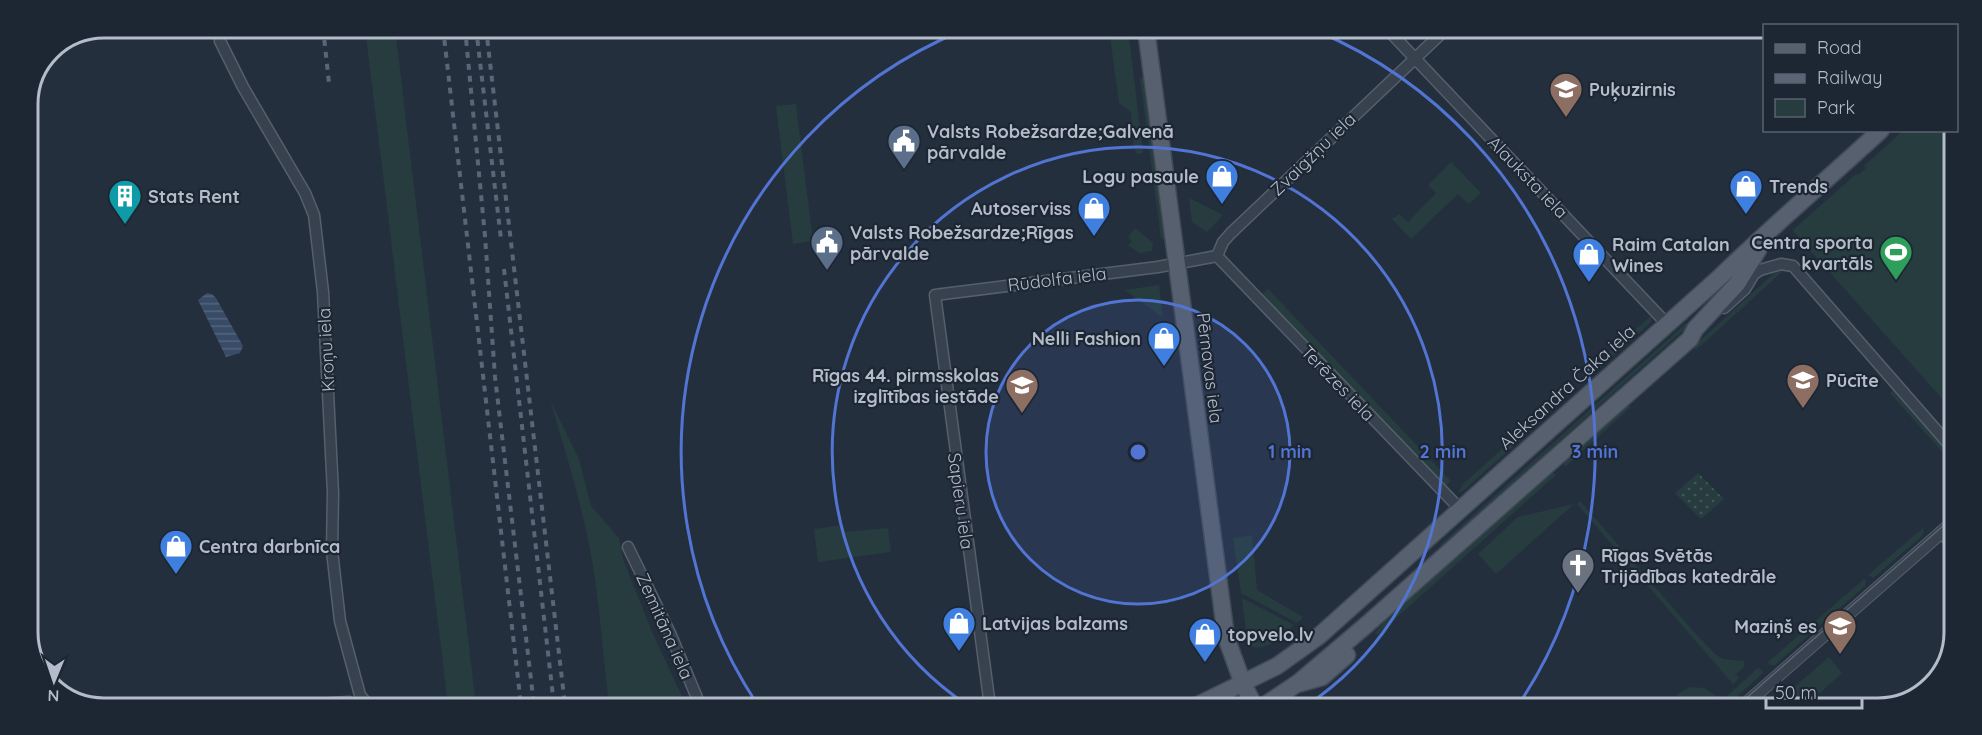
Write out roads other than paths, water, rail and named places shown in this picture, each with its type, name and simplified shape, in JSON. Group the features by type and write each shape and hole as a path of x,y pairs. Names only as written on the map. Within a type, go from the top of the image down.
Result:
{"main road":[{"name":"Pērnavas iela","path":"1147,38 1226,637 1243,684 1251,698"},
{"name":"Aleksandra Čaka iela","path":"1275,698 1298,683 1322,677 1359,645 1364,627 1690,339 1695,329 1737,284 1774,227 1879,132"},
{"name":"Aleksandra Čaka iela","path":"1213,698 1277,666 1319,636 1720,277 1766,231 1774,227"}],"street":[{"name":"Kroņu iela","path":"220,38 243,87 305,193 314,214 323,292 333,493 332,551 340,621 362,698"},
{"name":"Alauksta iela","path":"1396,38 1668,324"},
{"name":"Zvaigžņu iela","path":"1217,256 1223,242 1231,233 1436,38"},
{"path":"1178,263 1217,256"},
{"name":"Terēzes iela","path":"1217,256 1460,509"},
{"name":"Rūdolfa iela","path":"935,295 1178,263"},
{"name":"Aleksandra Čaka iela","path":"1690,339 1750,284 1754,274 1771,266 1787,264 1803,276 1944,439"},
{"name":"Sapieru iela","path":"935,295 989,698"},
{"path":"1752,698 1944,530"},
{"path":"1941,532 1944,535"},
{"name":"Zemitāna iela","path":"628,547 670,633 697,698"},
{"path":"356,698 360,695"}],"water":[{"path":"207,293 216,298 243,346 240,353 226,357 198,300"}],"tram line":[{"path":"1746,698 1944,525"}],"railway":[{"path":"324,38 329,83"},
{"path":"444,38 520,698"},
{"path":"466,38 485,236 495,377 533,698"},
{"path":"477,38 501,239"},
{"path":"487,38 564,698"},
{"path":"504,269 553,698"}],"place":[{"name":"Puķuzirnis","path":"1566,118"},
{"name":"Valsts Robežsardze;Galvenā pārvalde","path":"904,170"},
{"name":"Logu pasaule","path":"1222,205"},
{"name":"Trends","path":"1746,215"},
{"name":"Stats Rent","path":"125,225"},
{"name":"Autoserviss","path":"1094,237"},
{"name":"Valsts Robežsardze;Rīgas pārvalde","path":"827,271"},
{"name":"Centra sporta kvartāls","path":"1896,281"},
{"name":"Raim Catalan Wines","path":"1589,283"},
{"name":"Nelli Fashion","path":"1164,367"},
{"name":"Pūcīte","path":"1803,409"},
{"name":"Rīgas 44. pirmsskolas izglītības iestāde","path":"1022,414"},
{"name":"Centra darbnīca","path":"176,575"},
{"name":"Rīgas Svētās Trijādības katedrāle","path":"1578,594"},
{"name":"Latvijas balzams","path":"959,652"},
{"name":"Maziņš es","path":"1840,655"},
{"name":"topvelo.lv","path":"1205,663"}]}
